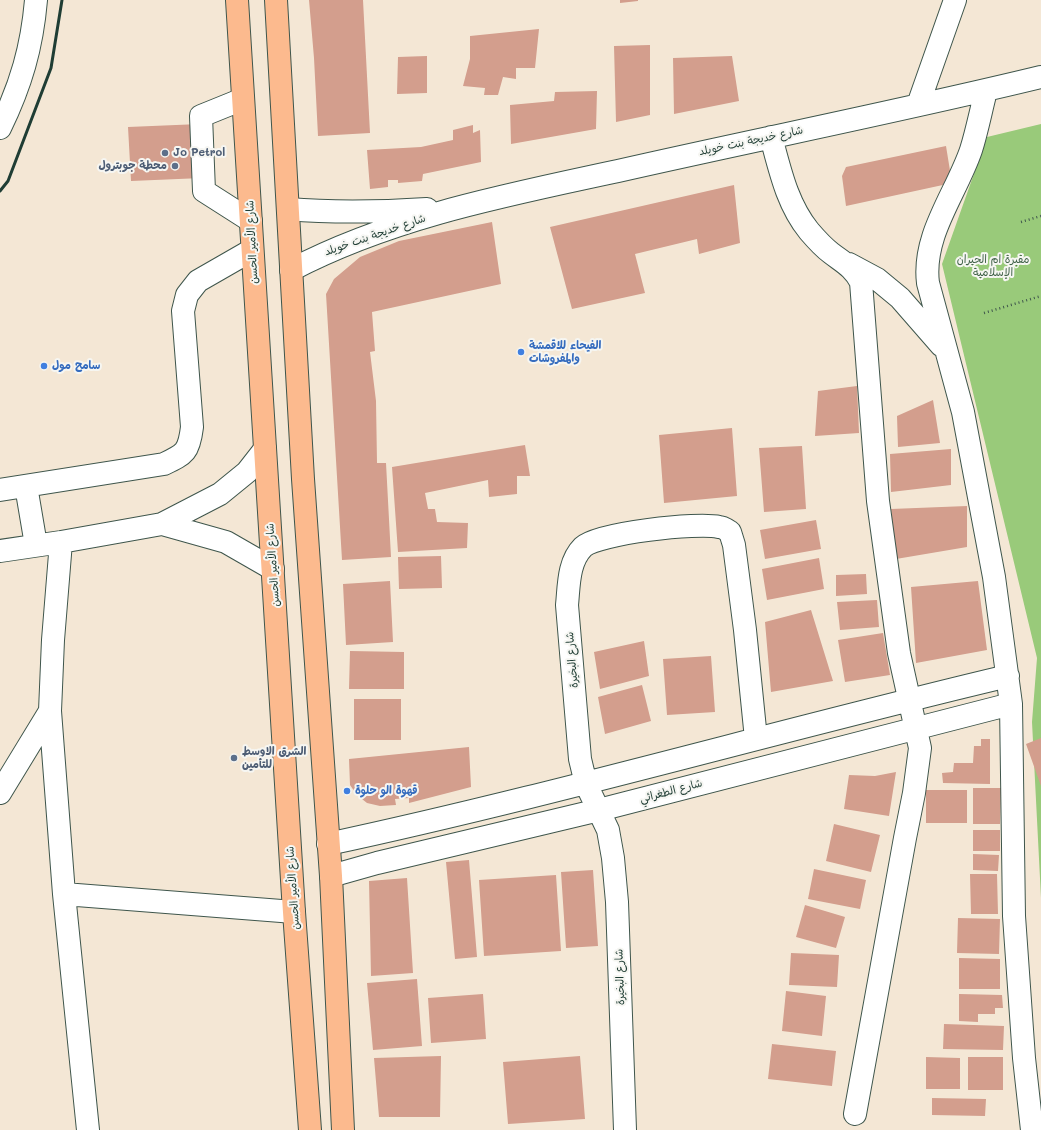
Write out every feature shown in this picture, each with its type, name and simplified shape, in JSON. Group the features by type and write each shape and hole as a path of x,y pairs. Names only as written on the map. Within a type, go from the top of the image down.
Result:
{"highway":[{"name":"شارع الأمير الحسن","path":"237,0 307,1124"},
{"path":"276,0 290,270 331,876 340,1108 343,1130"},
{"path":"340,1108 356,1130"}],"street":[{"path":"0,128 21,80 31,44 36,0"},
{"path":"918,105 955,0"},
{"name":"شارع خديجة بنت خويلد","path":"290,270 319,255 354,240 462,207 1041,77"},
{"path":"986,90 971,150 957,184 932,236 926,269 928,283 963,412 994,577 1008,676 1011,704 1014,916 1024,1058 1032,1130"},
{"path":"243,99 201,116 204,191 251,221"},
{"path":"771,137 782,181 795,211 809,230 825,247 846,263 877,279 900,298 923,322 947,352"},
{"name":"شارع خديجة بنت خويلد","path":"288,209 330,213 359,213 462,207"},
{"path":"0,490 164,464 182,456 190,444 192,427 183,311 186,295 198,281 252,250"},
{"path":"846,263 857,275 863,290 878,501 899,653 908,700 920,748 918,771 854,1114"},
{"path":"0,551 162,524 220,494 247,472 265,449"},
{"path":"26,486 36,545"},
{"path":"162,524 226,542 273,569"},
{"name":"شارع البخيرة","path":"625,1130 617,902 608,830 586,784 577,736 567,605 573,562 584,547 605,537 700,525 720,527 730,532 734,545 745,630 756,739"},
{"path":"61,542 53,640 50,711 64,894 88,1130"},
{"path":"328,844 586,784 908,700 1008,676"},
{"name":"شارع الطغرائي","path":"331,876 384,861 599,810 1011,704"},
{"path":"0,793 50,711"},
{"path":"64,894 294,912"}],"path":[{"path":"1021,222 1041,216"},
{"path":"984,313 1041,296"}],"green space":[{"name":"مقبرة ام الحيران الإسلامية","path":"1041,124 1041,898 1032,722 1037,658 942,264 987,137"}],"building":[{"path":"309,0 363,0 370,133 318,136"},
{"path":"620,0 638,0 638,1 620,3"},
{"path":"539,29 535,68 516,68 516,79 503,77 498,95 484,95 485,88 463,86 470,59 470,36"},
{"path":"650,45 650,115 616,122 614,46"},
{"path":"427,56 427,93 397,94 398,57"},
{"path":"732,56 739,101 674,114 673,58"},
{"path":"597,91 596,129 511,144 510,105 554,101 555,92"},
{"name":"Jo Petrol","path":"200,124 202,178 131,181 128,127"},
{"path":"473,125 473,133 480,130 481,162 423,174 422,181 398,183 398,180 388,180 388,187 370,189 367,150 421,147 453,140 453,130"},
{"path":"946,146 952,183 846,206 842,176 846,167"},
{"path":"734,185 740,243 699,254 697,239 635,254 645,293 572,309 550,227"},
{"path":"492,222 501,284 372,312 375,351 370,352 376,401 377,463 386,463 391,557 342,560 326,294 334,279 360,257 399,241"},
{"path":"857,386 859,433 815,436 818,391"},
{"path":"933,400 940,443 898,447 897,416"},
{"path":"732,428 737,496 664,503 659,435"},
{"path":"525,445 530,476 517,476 517,494 489,497 488,480 425,493 428,509 435,509 437,522 468,523 467,548 398,552 392,467"},
{"path":"802,446 806,509 764,512 759,448"},
{"path":"951,449 951,485 891,492 890,454"},
{"path":"967,506 967,547 896,559 891,509"},
{"path":"816,520 821,549 765,559 760,530"},
{"path":"441,556 442,588 399,589 398,557"},
{"path":"819,558 824,589 767,600 762,569"},
{"path":"866,574 867,594 836,596 836,575"},
{"path":"390,581 393,642 346,645 343,584"},
{"path":"978,581 987,650 916,663 911,587"},
{"path":"877,600 879,627 840,630 837,602"},
{"path":"811,610 833,681 771,692 765,622"},
{"path":"883,633 890,675 845,682 838,640"},
{"path":"644,641 649,676 600,689 594,652"},
{"path":"350,651 404,652 404,689 349,689"},
{"path":"711,656 715,712 667,715 663,659"},
{"path":"642,685 651,721 605,734 598,697"},
{"path":"354,699 401,699 401,740 354,740"},
{"path":"1041,738 1041,786 1026,744"},
{"path":"981,739 990,739 990,784 943,783 942,773 953,772 954,763 973,763 974,746 981,746"},
{"path":"469,747 471,787 409,803 409,798 395,799 396,805 380,806 367,803 357,795 350,785 349,759"},
{"path":"896,772 889,816 844,809 849,775 875,776"},
{"path":"973,788 1001,788 1000,824 973,824"},
{"path":"926,790 967,790 967,823 926,823"},
{"path":"834,824 880,835 871,872 826,861"},
{"path":"973,830 1000,830 1000,851 973,851"},
{"path":"973,854 999,855 998,871 973,870"},
{"path":"469,860 477,957 455,959 446,862"},
{"path":"814,869 866,880 860,909 808,899"},
{"path":"593,870 598,946 566,948 561,872"},
{"path":"970,874 997,874 998,914 971,914"},
{"path":"556,875 561,951 484,956 479,880"},
{"path":"407,878 413,973 371,976 369,881"},
{"path":"805,905 845,917 836,948 796,937"},
{"path":"958,918 1000,919 999,954 957,953"},
{"path":"791,953 839,955 837,987 789,985"},
{"path":"959,958 1000,959 1000,989 959,989"},
{"path":"417,979 422,1046 373,1050 367,983"},
{"path":"786,991 826,996 822,1036 782,1031"},
{"path":"483,994 486,1039 431,1043 428,998"},
{"path":"959,994 1002,995 1003,1008 995,1008 995,1014 978,1014 978,1022 959,1021"},
{"path":"944,1024 1004,1026 1003,1050 943,1049"},
{"path":"772,1044 836,1051 832,1086 768,1079"},
{"path":"441,1056 440,1117 379,1117 374,1058"},
{"path":"580,1056 585,1119 508,1124 503,1062"},
{"path":"926,1057 960,1058 960,1089 926,1089"},
{"path":"968,1057 1003,1057 1003,1090 968,1090"},
{"path":"932,1098 986,1099 985,1116 932,1115"}],"railway":[{"path":"0,191 8,181 51,68 62,0"}],"place":[{"name":"Jo Petrol","path":"165,153"},
{"name":"محطة جوبترول","path":"175,166"},
{"name":"الفيحاء للاقمشة والمفروشات","path":"521,352"},
{"name":"سامح مول","path":"44,366"},
{"name":"الشرق الاوسط للتأمين","path":"234,758"},
{"name":"قهوة الو حلوة","path":"347,791"}]}
